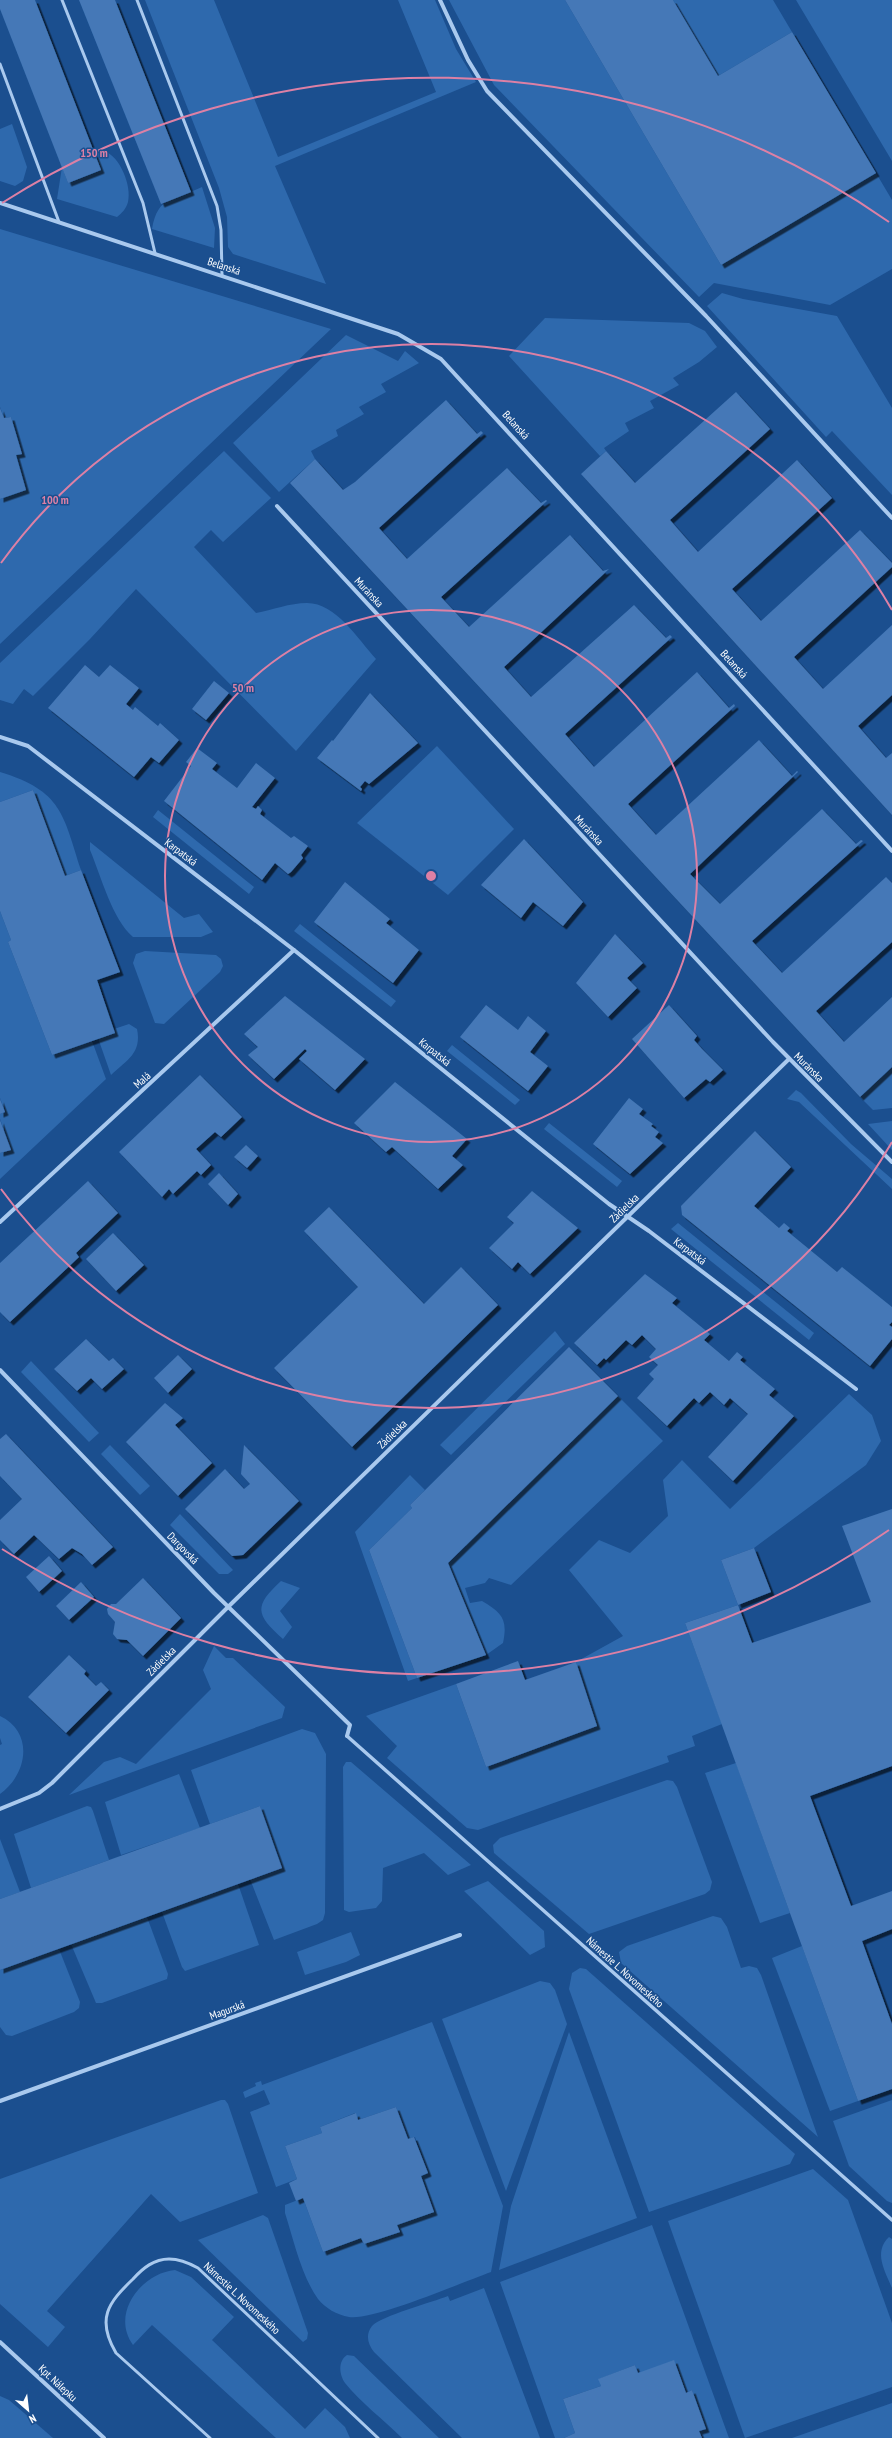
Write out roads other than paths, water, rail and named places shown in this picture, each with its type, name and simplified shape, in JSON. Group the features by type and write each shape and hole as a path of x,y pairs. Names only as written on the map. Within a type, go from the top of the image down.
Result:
{"street":[{"path":"440,0 468,60 487,91 706,316 892,518"},
{"name":"Belanská","path":"0,203 398,334 441,359 481,400 892,851"},
{"name":"Muránska","path":"277,506 789,1059 892,1162"},
{"name":"Karpatská","path":"0,737 28,746 294,950 609,1204 856,1389"},
{"name":"Malá","path":"0,1222 294,950"},
{"name":"Zádielska","path":"0,1809 39,1793 52,1783 228,1607 789,1059"},
{"name":"Dargovská","path":"0,1370 228,1607 350,1725 347,1736"},
{"name":"Námestie L. Novomeského","path":"347,1736 892,2220"},
{"name":"Magurská","path":"0,2101 460,1935"},
{"name":"Kpt. Nálepku","path":"0,2342 104,2438"}],"lane":[{"path":"62,0 143,203 155,253"},
{"path":"137,0 217,206 221,230 222,275"},
{"path":"0,64 59,222"},
{"name":"Námestie L. Novomeského","path":"210,2438 116,2353 110,2343 106,2321 113,2298 144,2267 156,2261 169,2259 183,2261 198,2268 378,2438"}]}
